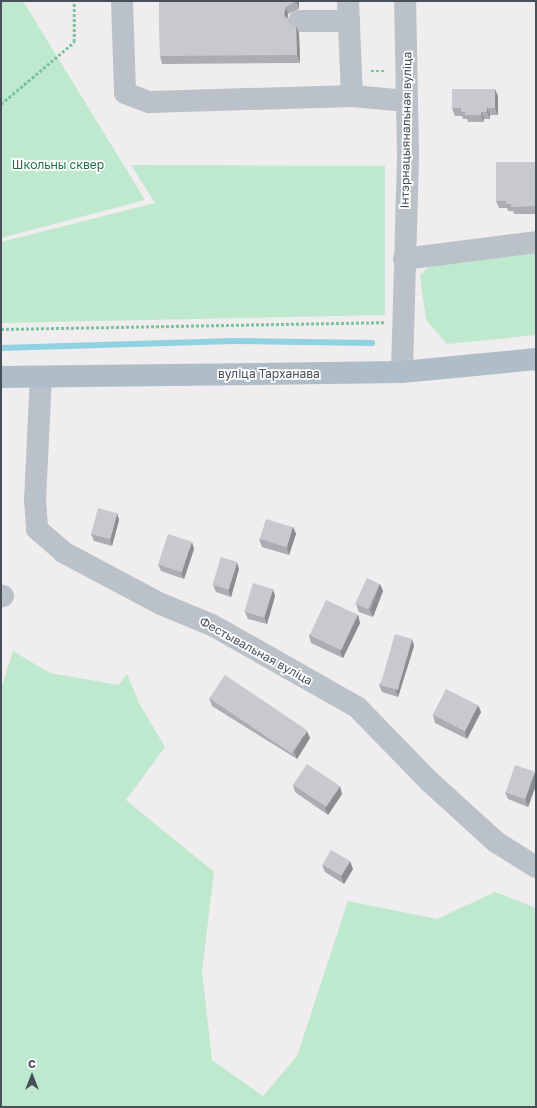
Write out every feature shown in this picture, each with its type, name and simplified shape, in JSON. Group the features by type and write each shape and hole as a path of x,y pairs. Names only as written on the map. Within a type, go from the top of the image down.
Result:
{"main road":[{"name":"вуліца Тарханава","path":"1,377 402,372 536,359"}],"street":[{"path":"122,1 125,93 149,102 352,96 407,101"},
{"name":"Інтэрнацыянальная вуліца","path":"402,372 407,101 405,1"},
{"path":"298,21 348,11 352,96"},
{"path":"404,259 536,242"},
{"name":"Фестывальная вуліца","path":"42,377 35,499 37,529 63,552 161,604 212,625 357,707 429,781 496,842 536,867"}],"path":[{"path":"1,104 74,42 74,1"},
{"path":"351,71 407,72"},
{"path":"1,329 403,322"}],"green space":[{"name":"Школьны сквер","path":"1,1 23,1 145,200 1,238"},
{"path":"131,165 385,166 385,315 1,323 1,242 155,203"},
{"path":"536,251 536,335 447,344 426,320 420,275 432,264"},
{"path":"13,651 50,673 119,685 127,674 139,703 165,747 126,800 214,872 202,971 212,1060 263,1096 297,1056 348,901 437,919 495,892 536,908 536,1107 1,1107 1,689"}],"building":[{"path":"159,1 296,1 286,7 284,14 290,24 296,26 297,55 160,56"},
{"path":"452,89 495,89 495,108 487,108 487,112 481,112 481,115 465,115 465,112 461,112 461,108 452,108"},
{"path":"496,162 536,162 536,206 511,207 511,204 506,204 506,201 496,201"},
{"path":"98,508 117,513 110,539 91,534"},
{"path":"266,519 293,527 287,547 260,539"},
{"path":"168,534 192,542 182,572 158,564"},
{"path":"221,557 237,562 229,590 213,585"},
{"path":"367,578 380,584 368,609 355,603"},
{"path":"253,583 273,589 264,618 244,612"},
{"path":"326,600 358,615 341,650 310,635"},
{"path":"395,634 412,639 398,690 380,685"},
{"path":"225,675 307,730 291,754 209,698"},
{"path":"446,689 478,705 465,731 433,715"},
{"path":"307,764 340,786 326,807 293,785"},
{"path":"515,765 535,772 525,799 506,792"},
{"path":"331,850 350,861 342,876 322,865"}],"waterway":[{"path":"1,348 233,341 372,343"}]}
